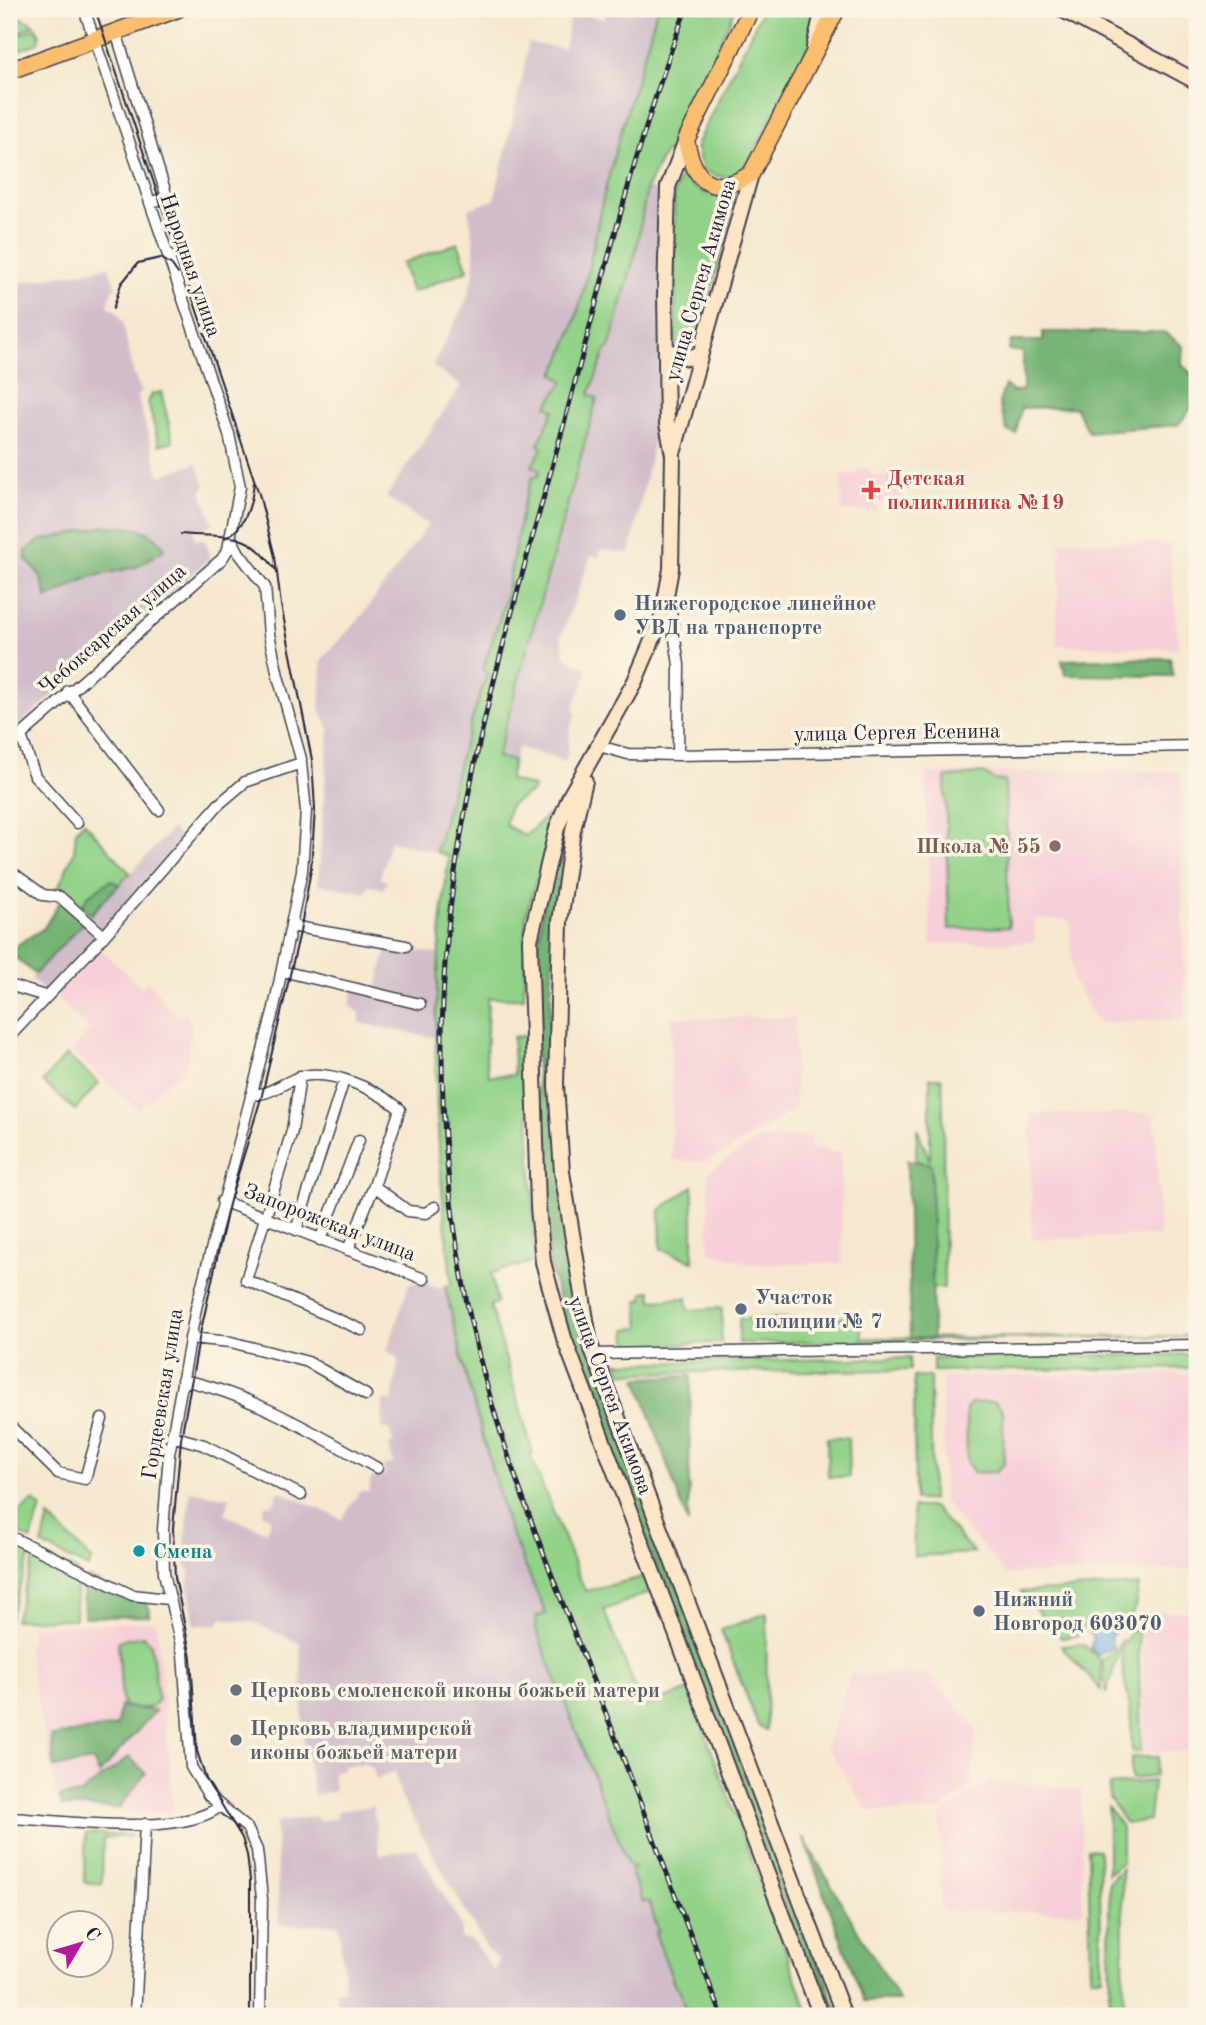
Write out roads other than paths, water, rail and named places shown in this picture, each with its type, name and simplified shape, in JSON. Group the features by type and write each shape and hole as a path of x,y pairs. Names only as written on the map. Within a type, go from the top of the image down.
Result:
{"main road":[{"path":"9,71 178,9"},
{"name":"улица Сергея Акимова","path":"673,455 667,425 668,187 686,140 751,9"},
{"path":"812,55 823,9"},
{"name":"улица Сергея Акимова","path":"837,9 751,174 673,455 668,592 653,643 589,766 570,796 565,827 560,922 556,1085 562,1172 593,1354 844,2016"},
{"path":"1061,9 1197,82"},
{"path":"686,140 691,164 709,183 723,186 735,184 751,174"},
{"path":"667,350 688,358 700,355"},
{"name":"улица Сергея Акимова","path":"565,827 541,883 530,940 538,1207 548,1281 572,1358 821,2016"}],"street":[{"name":"Народная улица","path":"84,9 237,464 240,487 230,536"},
{"path":"116,32 167,197 150,203"},
{"name":"Чебоксарская улица","path":"9,746 68,691 222,559 228,549 230,536"},
{"name":"Гордеевская улица","path":"230,536 239,553 265,586 273,655 301,761 306,811 302,871 282,971 222,1201 190,1338 172,1436 163,1530 168,1599 183,1654 191,1766 219,1807 234,1815 247,1828 257,1850 262,1899 260,2016"},
{"path":"668,592 679,665 678,755"},
{"path":"68,691 159,810"},
{"path":"21,736 35,776 77,823"},
{"name":"улица Сергея Есенина","path":"598,746 628,754 678,755 1197,746"},
{"path":"9,1037 104,936 218,805 245,782 301,761"},
{"path":"9,870 43,895 60,897 104,936"},
{"path":"291,926 406,946"},
{"path":"282,971 420,1004"},
{"path":"9,985 45,996"},
{"path":"300,1076 292,1131 246,1280 362,1330"},
{"path":"251,1095 262,1095 300,1076 344,1080 385,1096 400,1109 374,1186 348,1250"},
{"path":"296,1230 344,1080"},
{"path":"320,1240 359,1140"},
{"path":"374,1186 408,1211 426,1213 435,1207"},
{"name":"Запорожская улица","path":"222,1201 424,1279"},
{"path":"190,1338 231,1342 308,1362 366,1395"},
{"path":"593,1354 1197,1345"},
{"path":"182,1380 257,1406 310,1430 377,1468"},
{"path":"9,1425 58,1473 85,1479 102,1419"},
{"path":"172,1436 204,1445 301,1494"},
{"path":"9,1536 132,1595 168,1599"},
{"path":"9,1818 145,1824 183,1821 208,1815 219,1807"},
{"path":"135,2016 145,1824"}],"water":[{"path":"1101,1625 1115,1632 1110,1637 1113,1648 1098,1655 1091,1649 1093,1637 1088,1632"}],"tram line":[{"path":"95,9 259,494 275,557 281,605 312,760 315,809 311,869 300,932 262,1095 229,1204 199,1339 181,1439 173,1528 175,1577 191,1658 197,1751 206,1779 242,1838 247,1855 250,1880 250,2016"},
{"path":"113,309 121,284 138,263 161,258 172,265 178,274"},
{"path":"225,538 243,522 252,499 254,482"},
{"path":"181,534 223,536 244,541 264,556 275,569"}],"railway":[{"path":"686,9 650,113 619,218 482,729 469,789 450,910 442,1047 449,1185 462,1276 485,1381 536,1533 722,2016"}],"place":[{"name":"Детская поликлиника №19","path":"871,490"},
{"name":"Нижегородское линейное УВД на транспорте","path":"620,615"},
{"name":"Школа № 55","path":"1055,846"},
{"name":"Участок полиции № 7","path":"741,1309"},
{"name":"Смена","path":"139,1551"},
{"name":"Нижний Новгород 603070","path":"979,1611"},
{"name":"Церковь смоленской иконы божьей матери","path":"236,1690"},
{"name":"Церковь владимирской иконы божьей матери","path":"236,1740"}]}
